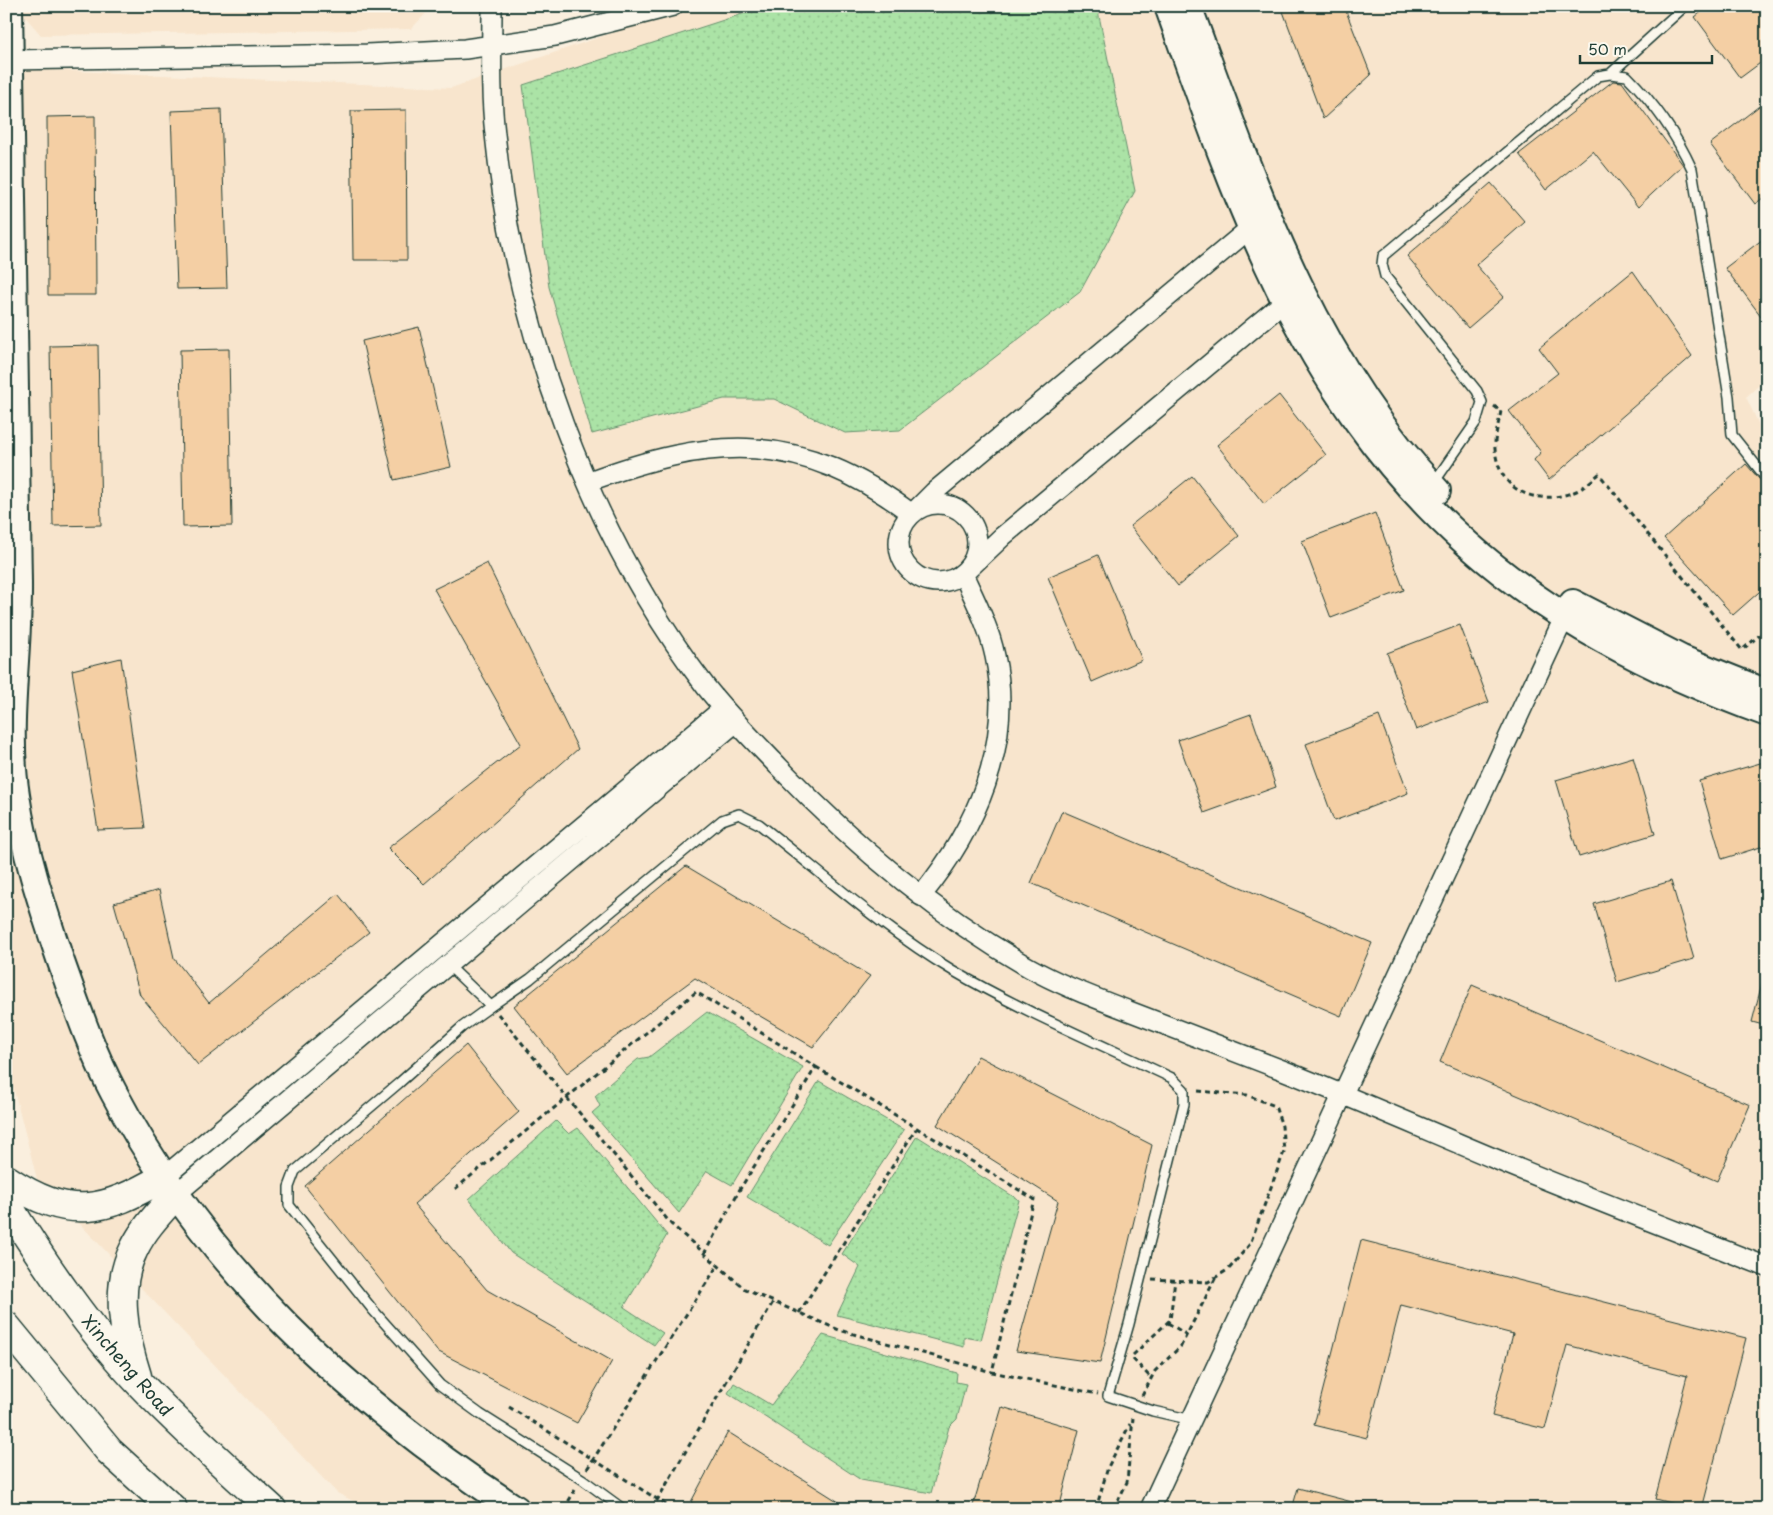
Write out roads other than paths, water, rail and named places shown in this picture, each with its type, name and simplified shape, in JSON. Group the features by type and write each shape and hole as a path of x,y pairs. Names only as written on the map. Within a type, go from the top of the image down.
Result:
{"main road":[{"path":"8,6 18,607 13,742 15,790 21,827 35,880 78,1011 112,1090 170,1186 238,1274 270,1310 309,1349 362,1396 465,1476 516,1509"},
{"path":"1168,6 1293,295 1317,359 1349,410 1397,474 1476,554 1568,610 1618,649 1674,677 1767,713"},
{"path":"1188,6 1259,220"},
{"path":"1293,295 1332,348 1379,420 1432,486 1493,544 1545,585 1568,610 1767,693"},
{"path":"6,1179 21,1189 54,1204 88,1208 106,1205 127,1197 170,1186"},
{"path":"140,1384 128,1341 123,1307 124,1282 134,1249 170,1186"},
{"name":"Xincheng Road","path":"6,1202 52,1272 140,1384 176,1421 272,1509"},
{"path":"6,1326 109,1451 173,1509"}],"street":[{"path":"492,6 494,131 520,277 551,384 587,482 612,537 637,582 692,666 736,722 852,840 921,896 976,936 1054,981 1343,1095 1498,1160 1767,1267"},
{"path":"10,60 367,54 492,46 572,32 673,6"},
{"path":"1259,220 934,492 912,514 900,534 901,552 908,569 918,577 935,582 953,580 963,574 1003,536 1293,295"},
{"path":"587,482 667,456 694,451 745,447 769,449 812,459 851,474 912,514"},
{"path":"912,514 922,507 941,504 959,509 968,517 975,528 978,540 977,553 963,574"},
{"path":"921,896 956,850 985,791 998,728 1000,686 995,655 985,624 963,574"},
{"path":"1150,1509 1568,610"},
{"path":"170,1186 724,708"},
{"path":"170,1186 448,965 736,722"}],"lane":[{"path":"1610,74 1685,6"},
{"path":"1432,486 1476,422 1482,402 1477,391 1385,276 1382,264 1383,256 1598,76 1610,74 1627,76 1649,98 1682,145 1692,169 1729,398 1732,435 1767,479"},
{"path":"623,1509 582,1479 538,1453 440,1385 373,1310 289,1205 289,1187 295,1171 399,1084 462,1027 530,979 722,820 739,814 759,824 886,924 950,969 1014,1005 1172,1078 1184,1090 1184,1104 1108,1396 1137,1406 1192,1420"},
{"path":"448,965 491,1006"}]}
